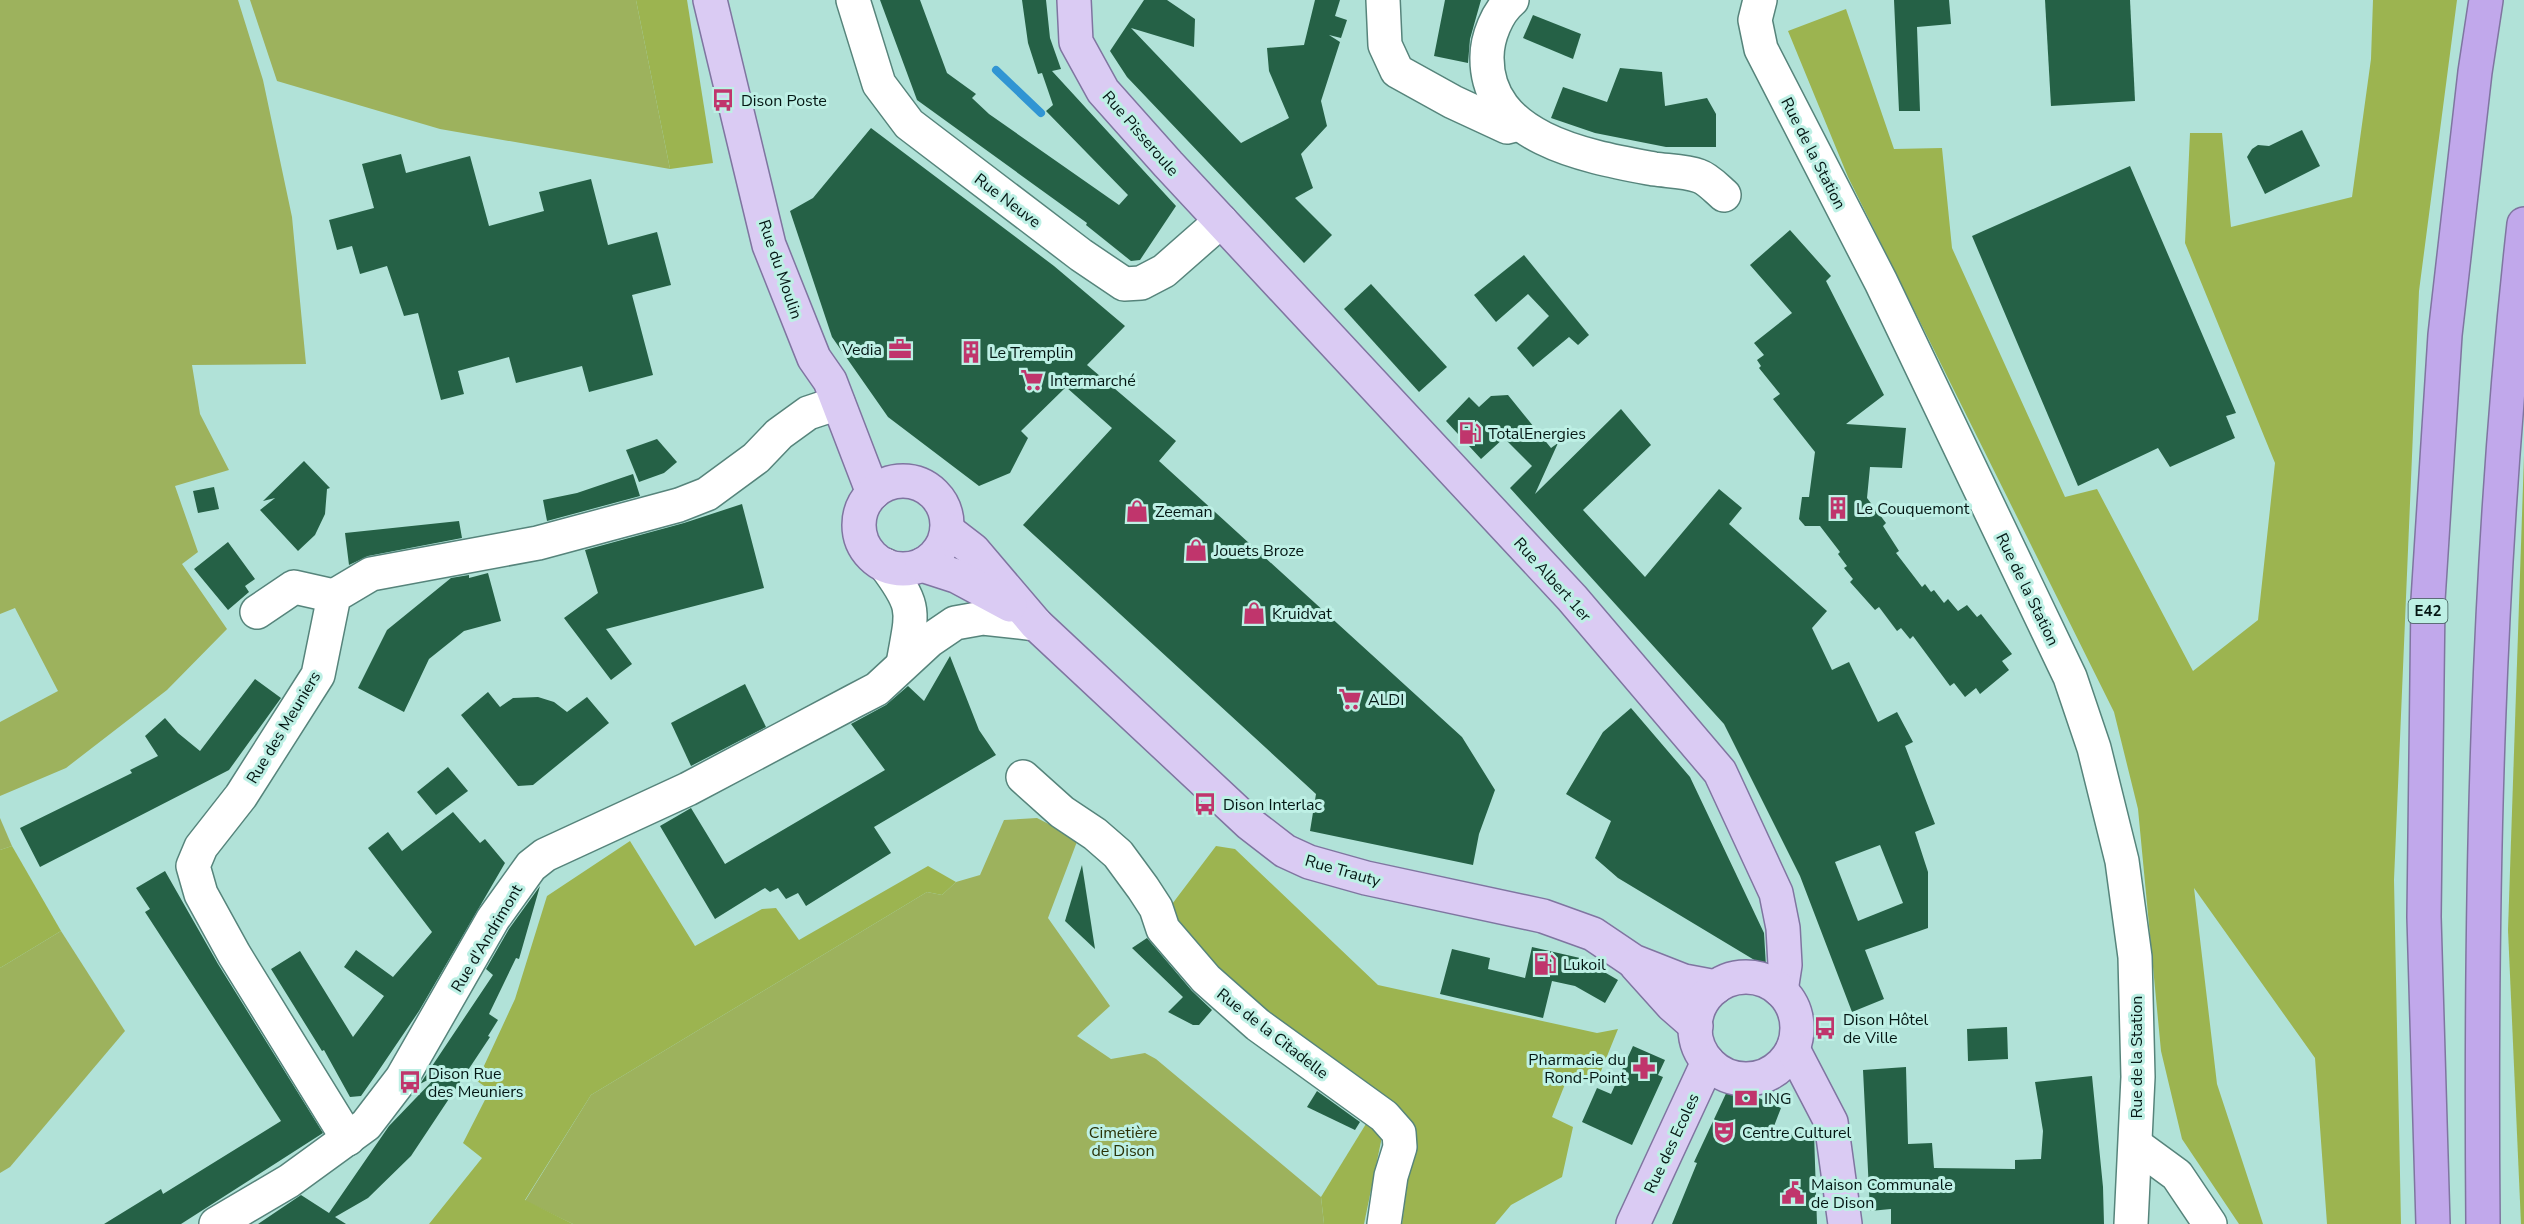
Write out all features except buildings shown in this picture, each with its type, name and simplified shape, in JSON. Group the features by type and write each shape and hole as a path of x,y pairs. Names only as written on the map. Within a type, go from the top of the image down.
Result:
{"highway":[{"name":"E42","path":"2433,1224 2424,917 2428,600 2445,335 2475,72 2486,0"},
{"path":"2483,1224 2482,922 2493,599 2511,339 2524,224"}],"main road":[{"name":"Rue du Moulin","path":"710,0 769,245 813,358 830,381 873,493"},
{"name":"Rue Pisseroule","path":"1074,0 1076,42 1103,91 1221,221"},
{"name":"Rue Albert 1er","path":"1221,221 1572,598 1720,772 1776,893 1783,928 1785,965 1781,991"},
{"path":"901,481 916,483 929,490 940,501 946,514 947,530 943,544 934,557 922,565 903,569 885,566 866,549 859,526 865,502 873,493 886,485 901,481"},
{"name":"Rue Trauty","path":"947,530 973,550 1030,619 1250,824 1285,851 1309,862 1366,878 1543,916 1593,934 1633,961 1684,981 1716,987 1736,978 1757,978 1781,991"},
{"name":"Rue Trauty","path":"922,565 956,576 1030,619"},
{"name":"Rue Trauty","path":"1633,961 1672,1005 1696,1026"},
{"path":"1716,987 1706,997 1696,1026 1696,1038 1708,1062 1722,1073 1738,1078 1755,1078 1770,1073 1784,1063 1793,1049 1797,1034 1796,1018 1791,1004 1781,991"},
{"path":"1793,1049 1831,1122 1845,1224"},
{"name":"Rue des Ecoles","path":"1633,1224 1708,1062"}],"street":[{"name":"Rue Neuve","path":"853,0 879,84 909,124 1081,255 1124,284 1141,283 1164,271 1221,221"},
{"path":"1383,0 1385,45 1397,71 1453,102 1507,127 1519,124"},
{"path":"1512,0 1505,6 1492,29 1487,52 1487,72 1494,95 1519,124 1558,146 1653,169 1700,176 1724,195"},
{"name":"Rue de la Station","path":"1760,0 1755,20 1761,49 1881,282 1987,502 2070,677 2091,738 2122,861 2135,957 2138,1077 2131,1224"},
{"path":"257,612 294,587 334,596 372,574 538,543 679,505 706,494 756,458 779,434 808,413 838,403"},
{"path":"885,566 907,594 910,606 911,617 903,663"},
{"name":"Rue des Meuniers","path":"334,596 318,675 241,796 201,848 193,866 201,894 234,954 348,1139"},
{"name":"Rue d'Andrimont","path":"216,1224 289,1181 366,1125 402,1078 493,919 531,866 545,855 688,789 847,706 877,689 930,640 955,623 983,618 1030,619"},
{"name":"Rue de la Citadelle","path":"1023,777 1062,812 1095,834 1118,854 1156,908 1163,928 1206,979 1258,1025 1384,1116 1399,1133 1400,1147 1391,1176 1384,1224"},
{"path":"2136,1144 2177,1175 2210,1224"}],"green space":[{"path":"0,0 238,0 263,80 292,217 306,364 192,365 200,414 229,470 175,486 198,552 182,564 227,629 167,690 66,768 0,796 0,722 58,691 15,608 0,614"},
{"path":"250,0 636,0 670,169 440,129 277,81"},
{"path":"636,0 687,0 713,163 670,169"},
{"path":"2373,0 2457,0 2419,291 2394,880 2401,1224 2327,1224 2315,1058 2194,888 2217,1084 2263,1224 2239,1224 2182,1139 2161,1051 2138,809 2114,712 1848,177 1788,31 1846,9 1894,149 1942,148 1952,248 2065,497 2097,489 2193,671 2258,620 2275,463 2185,243 2190,133 2222,133 2231,227 2352,197 2371,59"},
{"path":"2524,456 2524,1224 2521,1224 2508,930"},
{"path":"0,818 12,846 0,850"},
{"name":"Cimetière de Dison","path":"1037,818 1078,839 1048,918 1110,1006 1077,1036 1111,1059 1145,1053 1156,1059 1321,1197 1324,1224 573,1224 525,1201 591,1095 927,892 942,895 956,882 980,875 1004,820"},
{"path":"630,841 695,946 762,909 776,908 799,940 928,866 956,882 942,895 927,892 591,1095 525,1200 573,1224 429,1224 482,1158 463,1143 490,1090 477,1081 515,999 547,896"},
{"path":"12,846 61,931 0,968 0,850"},
{"path":"1216,846 1235,849 1378,985 1597,1033 1618,1029 1597,1081 1569,1074 1552,1117 1573,1127 1562,1177 1511,1205 1495,1224 1402,1224 1415,1128 1263,1020 1160,920"},
{"path":"61,931 125,1031 10,1167 0,1173 0,968"},
{"path":"1369,1119 1384,1127 1364,1224 1324,1224 1321,1197"}],"waterway":[{"path":"996,70 1041,113"}],"place":[{"name":"Dison Poste","path":"723,100"},
{"name":"Vedia","path":"900,349"},
{"name":"Le Tremplin","path":"971,352"},
{"name":"Intermarché","path":"1032,380"},
{"name":"TotalEnergies","path":"1470,433"},
{"name":"Le Couquemont","path":"1838,508"},
{"name":"Zeeman","path":"1137,511"},
{"name":"Jouets Broze","path":"1196,550"},
{"name":"Kruidvat","path":"1254,613"},
{"name":"ALDI","path":"1350,699"},
{"name":"Dison Interlac","path":"1205,804"},
{"name":"Lukoil","path":"1545,964"},
{"name":"Dison Hôtel de Ville","path":"1825,1028"},
{"name":"Pharmacie du Rond-Point","path":"1644,1068"},
{"name":"Dison Rue des Meuniers","path":"410,1082"},
{"name":"ING","path":"1746,1098"},
{"name":"Centre Culturel","path":"1724,1132"},
{"name":"Maison Communale de Dison","path":"1793,1193"}]}
